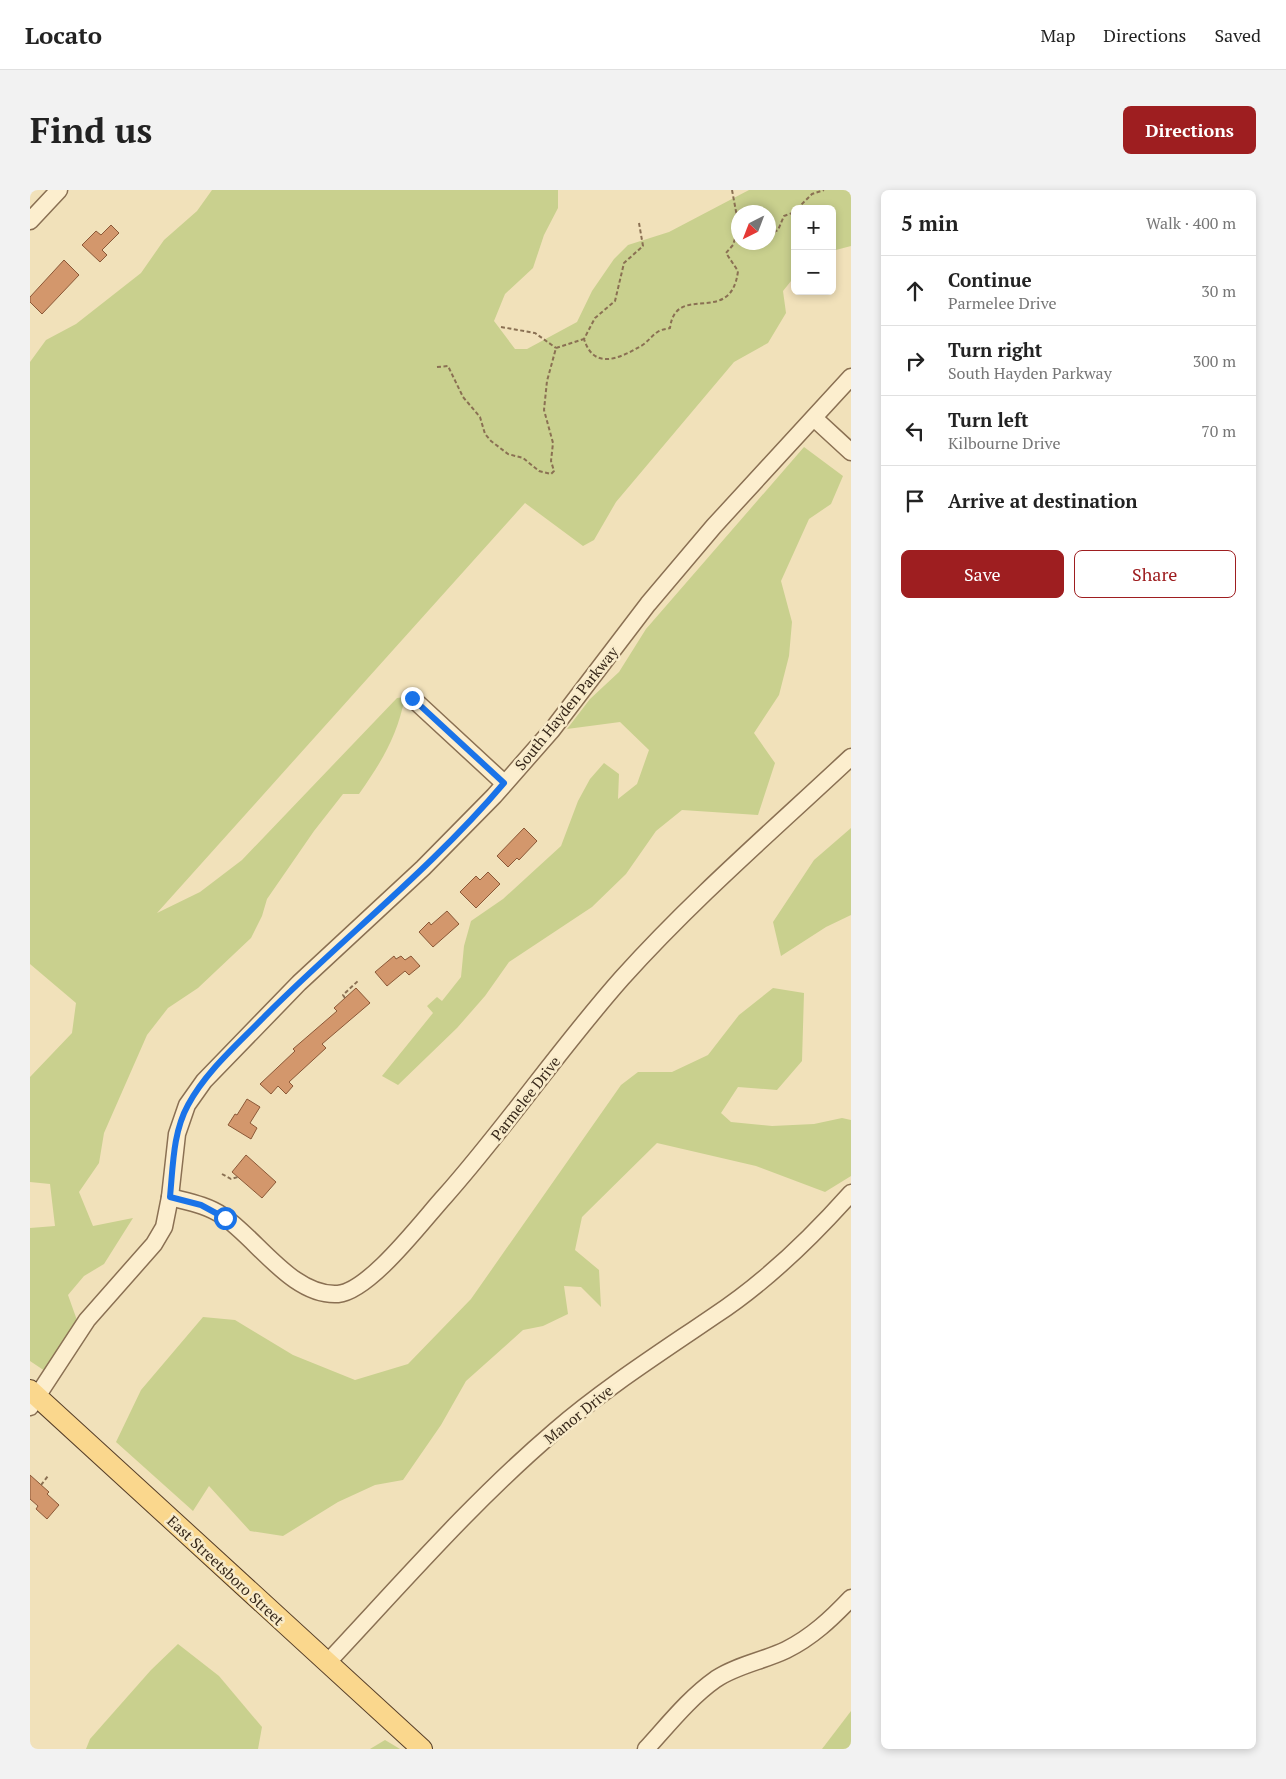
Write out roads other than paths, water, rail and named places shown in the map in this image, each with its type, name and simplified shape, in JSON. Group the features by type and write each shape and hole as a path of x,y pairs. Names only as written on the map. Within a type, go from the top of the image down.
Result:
{"main road":[{"name":"East Streetsboro Street","path":"32,1398 328,1662 422,1749"}],"street":[{"path":"30,221 59,190"},
{"name":"South Hayden Parkway","path":"32,1398 88,1320 154,1244 164,1227 170,1197 177,1134 188,1105 204,1081 299,983 446,846 504,783 552,730 648,604 714,526 851,377"},
{"path":"814,418 851,452"},
{"path":"412,698 504,783"},
{"name":"Parmelee Drive","path":"170,1197 201,1205 225,1218 304,1287 322,1294 340,1294 362,1284 387,1261 472,1165 581,1026 661,936 750,848 851,757"},
{"name":"Manor Drive","path":"328,1662 460,1521 548,1437 637,1367 714,1317 758,1283 818,1230 851,1193"},
{"path":"646,1749 701,1691 717,1678 785,1650 811,1636 851,1598"}]}
